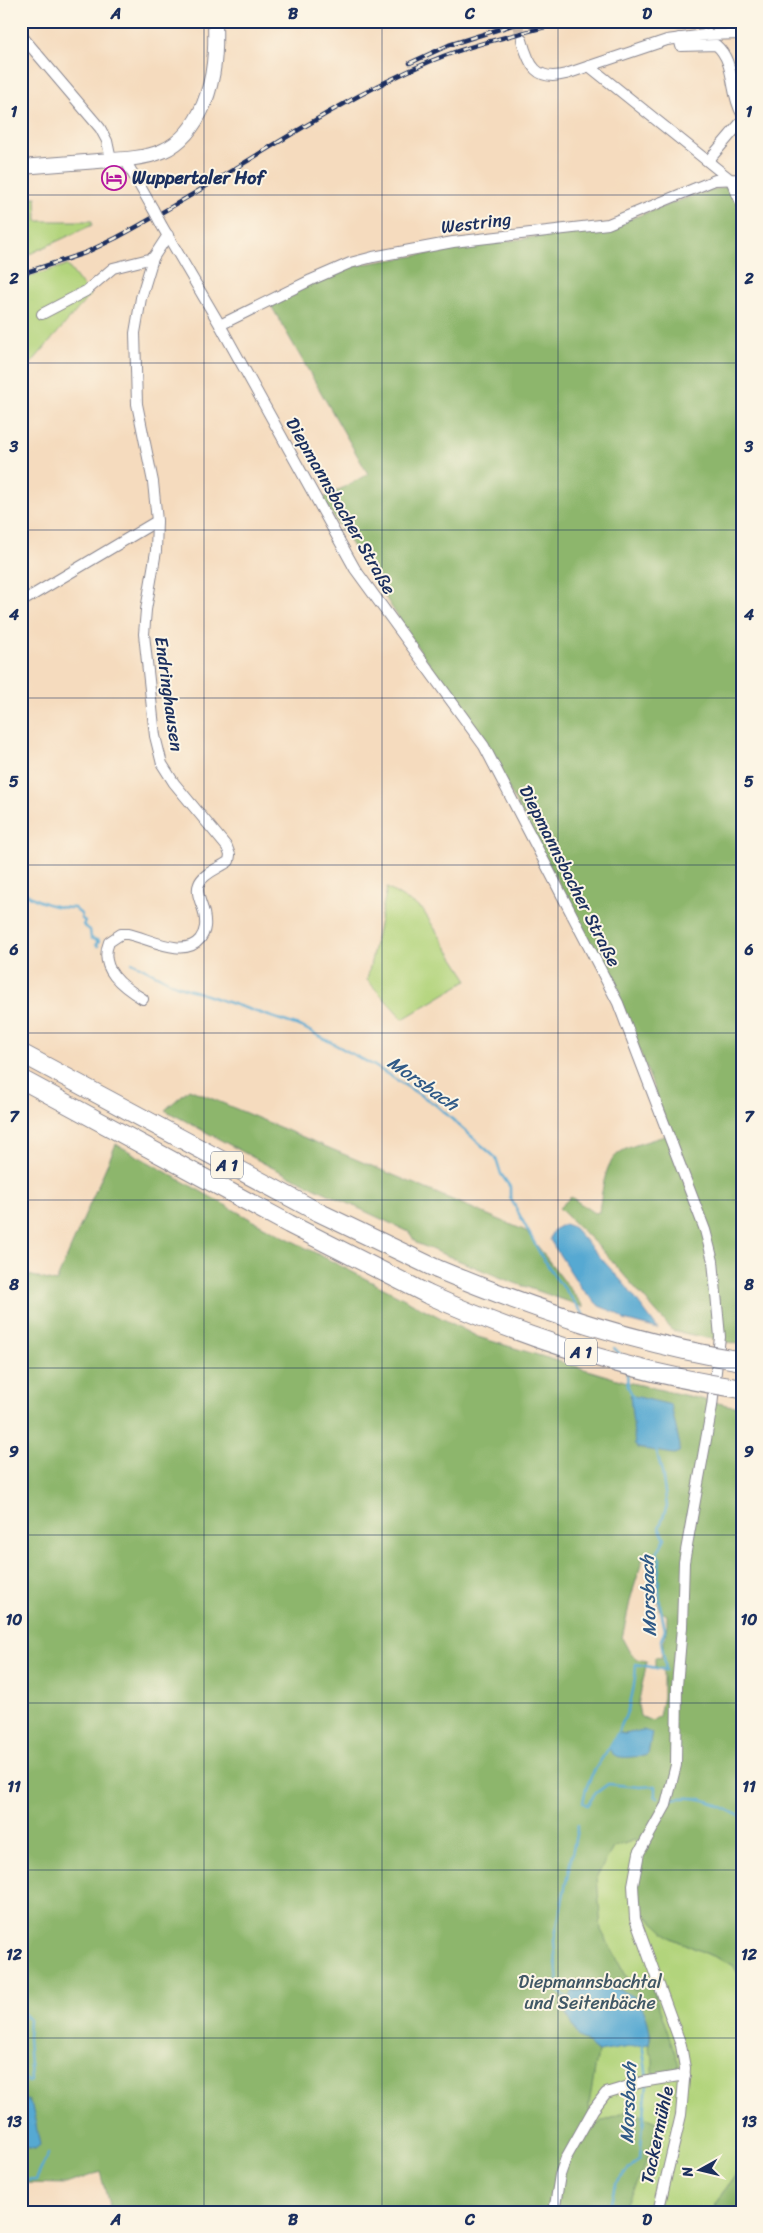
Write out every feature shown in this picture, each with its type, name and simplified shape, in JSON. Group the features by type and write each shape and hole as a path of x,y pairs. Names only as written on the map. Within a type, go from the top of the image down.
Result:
{"highway":[{"name":"A 1","path":"21,1053 316,1212 437,1269 509,1298 605,1330 660,1344 742,1361"},
{"name":"A 1","path":"21,1079 289,1224 427,1294 489,1322 561,1347 678,1377 742,1389"}],"street":[{"path":"21,167 125,160 148,156 172,146 188,133 194,125 207,96 214,70 216,53 215,21"},
{"path":"522,40 531,64 538,72 547,76 566,74 679,38 742,34"},
{"path":"21,35 100,128 107,141 110,160"},
{"path":"679,38 681,46 716,46 724,53 735,102 742,114"},
{"path":"589,66 708,162 736,180 742,204"},
{"path":"708,162 742,121"},
{"name":"Diepmannsbacher Straße","path":"125,160 220,325 355,570 484,746 618,1004 705,1230 712,1261 720,1337 712,1406 684,1562 677,1690 676,1764 673,1782"},
{"name":"Westring","path":"220,325 296,286 367,258 443,243 608,224 716,180 736,180"},
{"path":"21,602 157,521 153,482 138,413 135,358 137,318 153,258 166,232"},
{"path":"42,314 86,291 113,268 153,258"},
{"name":"Endringhausen","path":"143,999 120,984 111,972 106,956 109,942 114,937 128,934 173,947 184,948 194,944 201,938 206,925 198,893 199,883 205,876 229,861 230,855 223,842 170,778 162,764 155,736 144,626 155,558 157,521"},
{"name":"Tackermühle","path":"658,2212 680,2120 685,2076 681,2045 634,1910 633,1885 640,1850 662,1813 673,1782"},
{"path":"554,2212 560,2175 566,2158 601,2098 606,2093 615,2089 647,2081 685,2076"}],"green space":[{"path":"742,182 742,1345 673,1331 601,1249 559,1208 571,1197 594,1213 599,1212 606,1175 610,1164 616,1156 636,1145 671,1134 621,1001 474,723 420,651 322,499 368,474 269,302 351,266 616,224 695,195"},
{"path":"36,197 37,221 92,221 92,225 21,258 21,198"},
{"path":"67,265 90,295 21,375 21,279"},
{"path":"387,888 422,909 468,980 403,1019 367,980"},
{"path":"189,1089 526,1231 584,1307 509,1281 416,1243 409,1232 269,1166 165,1110"},
{"path":"116,1144 252,1220 478,1337 627,1382 742,1407 742,1980 733,1965 671,1938 634,1904 642,1849 637,1839 613,1848 597,1876 601,1930 634,1990 651,1984 679,2065 676,2073 653,2077 653,2059 648,2048 651,2036 644,2012 614,1988 573,1991 579,2037 598,2052 589,2104 591,2127 629,2110 658,2123 643,2171 621,2212 111,2212 100,2172 66,2184 21,2183 21,2146 35,2149 23,2098 21,2099 21,1273 56,1282","holes":["649,1552 653,1554 658,1572 659,1610 667,1615 661,1658 655,1657 655,1667 663,1669 663,1697 659,1716 652,1721 640,1716 638,1705 647,1661 637,1659 630,1653 622,1638 631,1597 644,1555","620,1733 626,1734 644,1756 623,1756"]},
{"name":"Diepmannsbachtal und Seitenbäche","path":"638,1839 671,1938 733,1965 742,1980 742,2166 715,2204 714,2212 552,2212 551,1864"},
{"path":"742,2166 742,2212 714,2212 715,2204"}],"water":[{"path":"565,1224 573,1227 625,1285 658,1329 624,1320 617,1313 599,1306 581,1288 550,1240 554,1230"},
{"path":"630,1395 671,1405 680,1446 679,1452 674,1454 638,1448 635,1445"},
{"path":"643,1730 652,1733 648,1754 644,1756 619,1757 611,1752 609,1748 618,1733 625,1734"},
{"path":"614,1988 633,1996 641,2005 649,2025 649,2044 598,2052 579,2037 566,2013 566,2003 573,1991"},
{"path":"21,2099 28,2099 32,2106 40,2145 35,2149 21,2146"}],"waterway":[{"name":"Morsbach","path":"21,889 26,894 46,903 74,908 82,915 81,918 85,921 83,925 90,930 91,938 99,941 96,944 98,946"},
{"name":"Morsbach","path":"132,962 176,985 302,1027 373,1065 436,1105 496,1158 501,1174 510,1187 510,1197 543,1259 585,1316"},
{"name":"Morsbach","path":"614,1348 622,1356"},
{"name":"Morsbach","path":"627,1373 628,1387 634,1398"},
{"name":"Morsbach","path":"587,1805 583,1803 589,1780 615,1738 629,1708 634,1687 636,1664 666,1670 661,1640 665,1630 660,1605 658,1576 660,1559 657,1553 665,1538 659,1528 667,1506 662,1472 656,1449"},
{"path":"587,1805 596,1793 608,1784 640,1787 655,1786 655,1796 658,1797"},
{"path":"671,1799 701,1799 742,1817"},
{"name":"Morsbach","path":"571,2000 559,1992 554,1941 578,1825"},
{"path":"21,2011 29,2019 28,2038 31,2081 28,2082 21,2077"},
{"name":"Morsbach","path":"642,2042 647,2079"},
{"name":"Morsbach","path":"609,2212 615,2184 640,2158 647,2084"},
{"path":"21,2181 36,2180 48,2154"}],"tunnel":[{"path":"517,21 522,40"}],"railway":[{"path":"410,63 449,45 525,21"},
{"path":"21,274 85,253 116,238 350,101 431,61 499,39 569,21"}],"place":[{"name":"Wuppertaler Hof","path":"114,178"}]}
